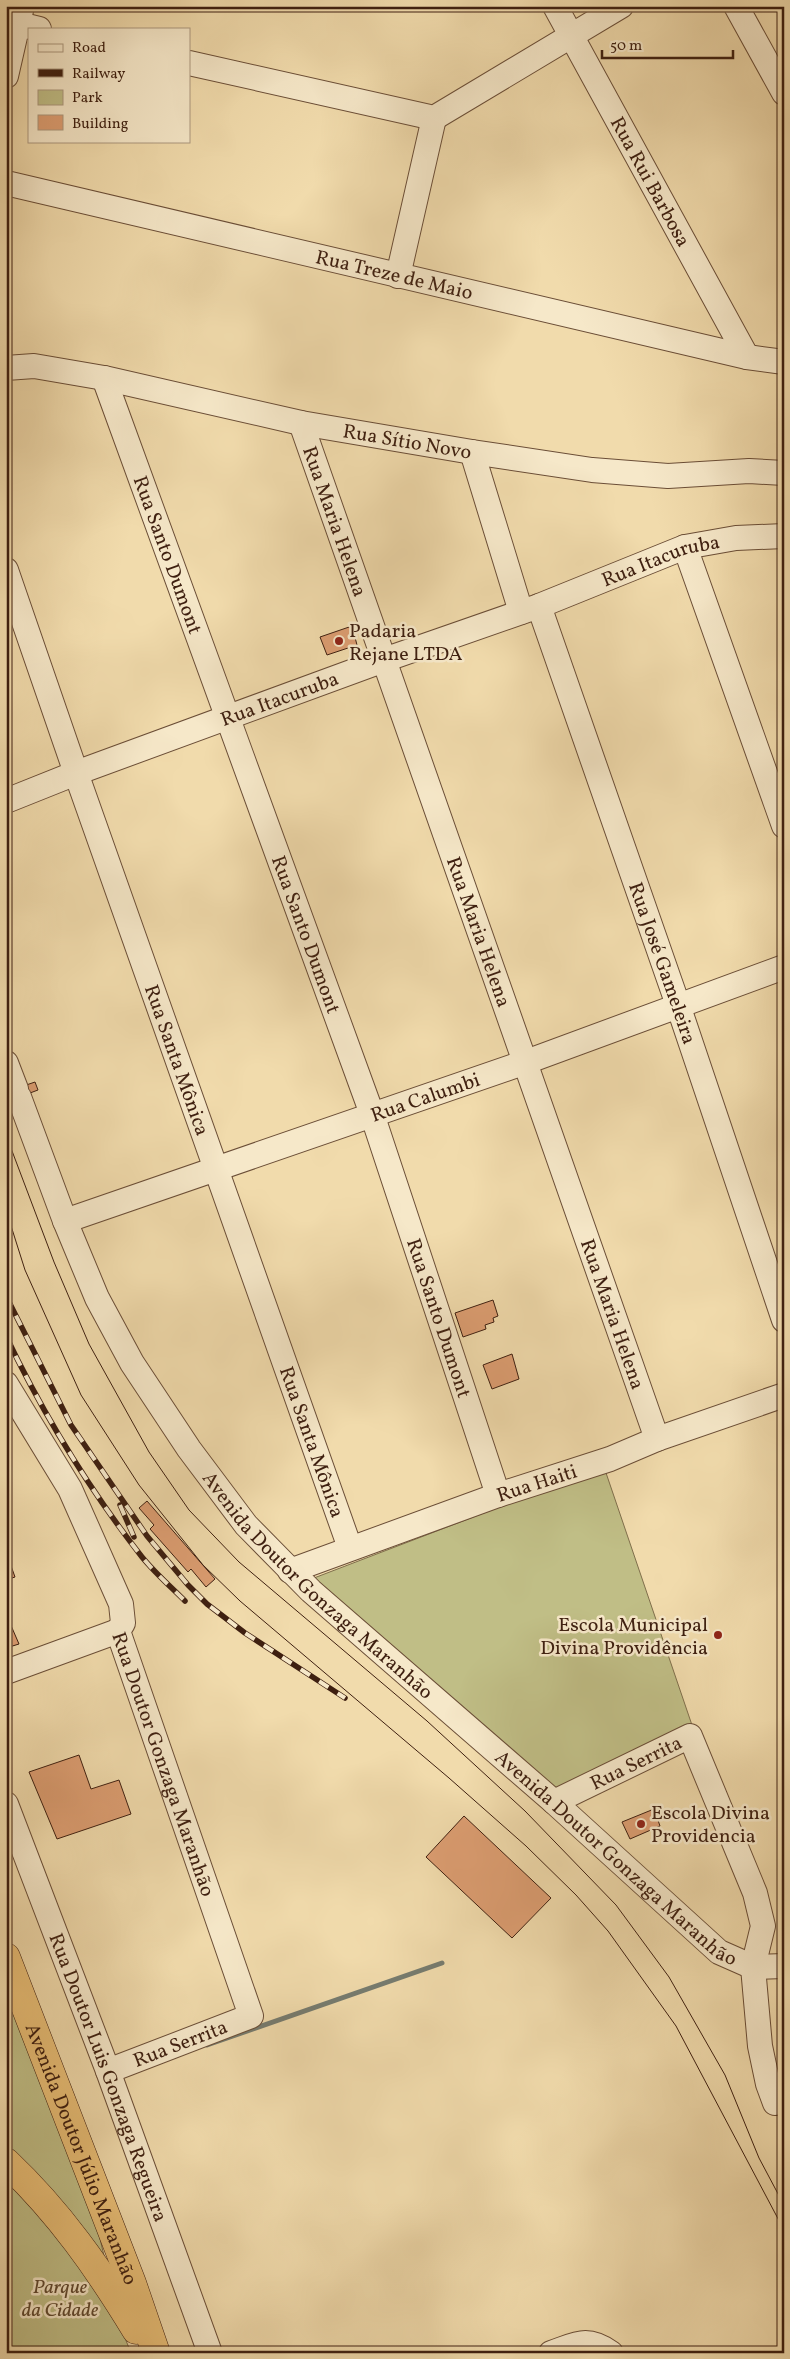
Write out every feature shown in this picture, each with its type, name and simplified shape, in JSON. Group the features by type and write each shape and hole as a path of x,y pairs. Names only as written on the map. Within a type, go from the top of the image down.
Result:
{"highway":[{"name":"Avenida Doutor Júlio Maranhão","path":"6,1957 129,2274 156,2353"},
{"path":"6,2162 54,2211 75,2237 114,2293 150,2353"}],"street":[{"name":"Rua Rui Barbosa","path":"555,6 747,357"},
{"path":"190,63 434,118 621,6"},
{"path":"736,6 784,93"},
{"path":"6,76 21,20"},
{"path":"398,276 434,118"},
{"name":"Rua Treze de Maio","path":"6,183 747,357 784,362"},
{"name":"Rua Sítio Novo","path":"6,368 34,366 104,378 301,423 472,452 632,474 668,476 749,471 784,473"},
{"name":"Rua Santo Dumont","path":"104,378 372,1114 498,1495"},
{"name":"Rua Maria Helena","path":"301,423 658,1439"},
{"name":"Rua José Gameleira","path":"472,452 678,1005 784,1320"},
{"name":"Rua Itacuruba","path":"6,801 227,717 530,609 684,547 736,538 784,536"},
{"path":"684,547 784,826"},
{"name":"Rua Santa Mônica","path":"6,570 350,1548"},
{"name":"Rua Calumbi","path":"65,1221 526,1062 784,967"},
{"name":"Avenida Doutor Gonzaga Maranhão","path":"6,1063 65,1221 97,1298 132,1363 189,1449 246,1525 290,1571 554,1802 720,1952 753,1967"},
{"name":"Rua Doutor Gonzaga Maranhão","path":"6,1384 70,1489 105,1564 122,1609 123,1622 118,1631 251,2016"},
{"name":"Rua Haiti","path":"290,1571 498,1495 610,1459 658,1439 784,1395"},
{"path":"6,1672 118,1631"},
{"name":"Rua Serrita","path":"554,1802 690,1736 755,1893 763,1932 753,1967"},
{"name":"Rua Doutor Luis Gonzaga Regueira","path":"6,1804 108,2071 210,2353"},
{"path":"774,2104 760,2046 753,1967 784,1966"},
{"name":"Rua Serrita","path":"108,2071 251,2016"},
{"path":"551,2353 589,2342 600,2345 611,2353"}],"green space":[{"path":"604,1467 694,1731 559,1795 314,1578"},
{"name":"Parque da Cidade","path":"6,1978 97,2226 121,2328 131,2353 6,2353"}],"building":[{"name":"Padaria Rejane LTDA","path":"352,626 357,645 327,655 320,637"},
{"path":"35,1082 38,1090 6,1102 6,1092"},
{"path":"493,1300 498,1316 493,1318 494,1322 485,1325 486,1329 463,1337 455,1313"},
{"path":"512,1354 519,1379 492,1389 483,1365"},
{"path":"147,1501 215,1579 206,1587 191,1569 188,1572 150,1529 154,1525 139,1508"},
{"path":"6,1552 15,1577 6,1580"},
{"path":"6,1614 19,1644 6,1648"},
{"path":"79,1755 91,1789 119,1780 131,1814 57,1839 29,1772"},
{"name":"Escola Divina Providencia","path":"654,1809 660,1826 630,1839 622,1822"},
{"path":"464,1816 551,1898 512,1938 426,1857"}],"waterway":[{"path":"207,2045 442,1963"}],"tram line":[{"path":"6,1135 54,1262 89,1344 149,1452 189,1510 239,1562 427,1721 525,1811 616,1905 669,1977 725,2075 759,2158 784,2205"},
{"path":"6,1210 25,1270 81,1395 139,1485 203,1565 240,1601 449,1778 526,1846 576,1895 608,1931 676,2026 784,2230"}],"railway":[{"path":"6,1296 71,1425 147,1536 188,1585 207,1604 245,1633 345,1698"},
{"path":"6,1336 35,1394 85,1478 142,1557 185,1601"},
{"path":"120,1505 134,1537"}],"place":[{"name":"Padaria Rejane LTDA","path":"339,641"},
{"name":"Escola Municipal Divina Providência","path":"718,1635"},
{"name":"Escola Divina Providencia","path":"641,1824"}]}
